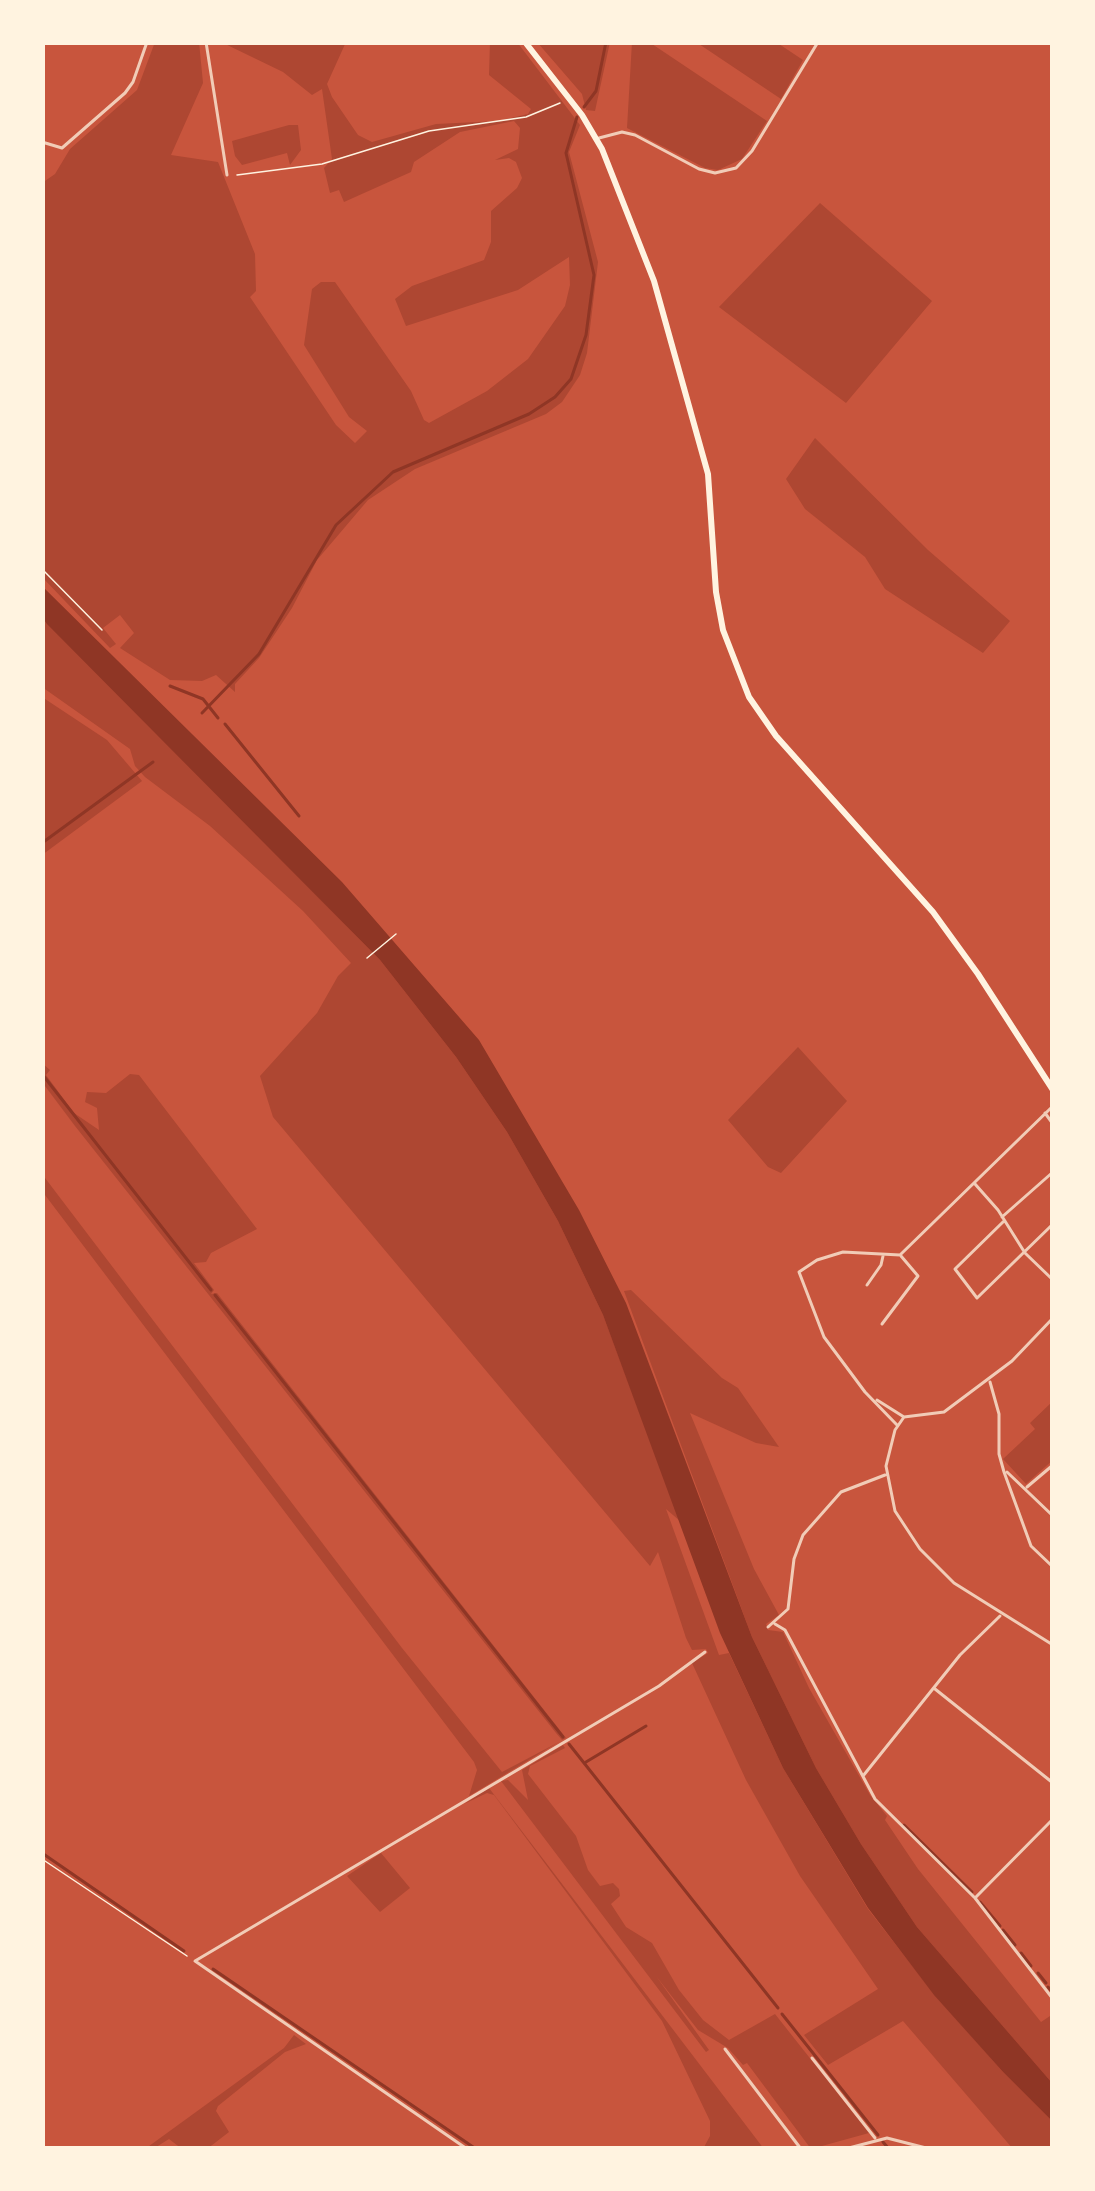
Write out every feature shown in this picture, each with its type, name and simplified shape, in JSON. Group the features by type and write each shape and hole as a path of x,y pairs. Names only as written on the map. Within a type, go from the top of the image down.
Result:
{"main road":[{"path":"525,42 597,139 654,281 695,423 710,491 719,611 744,686 776,736 933,912 1053,1090"}],"street":[{"path":"42,142 62,148 124,93 133,82 147,42"},
{"path":"206,42 227,175"},
{"path":"597,139 622,132 699,169 736,168 752,151 818,42"},
{"path":"897,1425 824,1337 798,1275 831,1255 900,1255 1053,1106"},
{"path":"1044,1111 1053,1124"},
{"path":"1053,1172 955,1274 980,1297 1053,1224"},
{"path":"973,1182 1025,1253 1053,1280"},
{"path":"867,1285 883,1255"},
{"path":"882,1324 918,1276 900,1255"},
{"path":"1053,1318 989,1380 944,1412 904,1417 887,1453 886,1474 895,1511 920,1549 955,1583 1053,1645"},
{"path":"989,1380 999,1414 1004,1472 1031,1546 1053,1567"},
{"path":"875,1400 896,1408 904,1417"},
{"path":"1026,1488 1053,1465"},
{"path":"1004,1472 1012,1474 1053,1516"},
{"path":"886,1474 845,1489 800,1539 785,1630 886,1812 974,1898 1053,1999"},
{"path":"767,1627 784,1615"},
{"path":"863,1776 933,1688 1001,1615"},
{"path":"775,1624 785,1630"},
{"path":"467,2149 195,1961 643,1696 706,1652"},
{"path":"933,1688 1053,1784"},
{"path":"974,1898 1053,1819"},
{"path":"724,2049 801,2149"},
{"path":"812,2058 877,2139"},
{"path":"845,2149 900,2138 930,2149"}],"path":[{"path":"227,175 322,164 429,131 531,116 568,97"},
{"path":"42,569 102,630"},
{"path":"367,958 396,934"},
{"path":"42,1859 195,1961"}],"shaded area":[{"path":"155,42 199,42 203,83 171,155 218,162 255,254 256,291 250,297 336,425 355,443 367,431 349,417 304,345 312,289 321,282 335,282 429,423 487,391 528,359 565,306 569,257 518,290 406,326 395,299 412,286 484,260 491,242 491,211 522,178 516,162 495,160 518,149 520,128 514,121 460,132 414,162 411,172 344,202 339,190 330,193 324,168 332,159 322,89 312,95 283,72 221,42 346,42 327,84 358,135 372,142 436,124 498,121 528,114 531,109 489,75 490,42 517,42 580,125 569,152 598,262 587,353 580,375 562,402 546,414 415,469 368,500 317,560 259,658 235,684 235,692 216,675 202,681 170,680 120,648 134,633 120,615 103,628 116,644 110,648 42,577 42,183 55,174 70,149 137,90"},
{"path":"537,42 610,42 595,111 586,110 582,94"},
{"path":"632,42 649,42 767,121 742,159 718,170 705,168 627,128"},
{"path":"696,42 776,42 803,60 781,99"},
{"path":"298,125 301,150 290,165 287,153 242,165 235,156 232,141"},
{"path":"820,203 932,301 846,403 719,307"},
{"path":"815,438 928,550 1010,621 983,653 885,589 865,557 805,509 786,479"},
{"path":"42,586 342,882 479,1040 579,1210 626,1303 752,1637 816,1768 917,1927 1053,2084 1053,2122 934,1995 868,1908 783,1768 720,1633 603,1315 558,1221 507,1132 380,960 47,624 42,617"},
{"path":"42,617 380,960 507,1132 558,1221 603,1315 680,1521 666,1509 719,1655 729,1653 783,1768 868,1909 934,1994 1053,2122 1053,2149 1013,2149 903,2021 828,2065 804,2035 878,1989 800,1876 746,1780 692,1663 708,1653 692,1650 686,1638 658,1552 650,1566 273,1117 260,1076 317,1013 351,963 303,911 210,826 145,777 135,766 130,749 42,687"},
{"path":"42,697 107,740 142,781 42,855"},
{"path":"798,1047 847,1101 781,1173 768,1167 728,1120"},
{"path":"42,1063 74,1113 99,1130 97,1108 85,1102 87,1092 106,1093 130,1074 139,1075 257,1229 211,1253 206,1262 194,1263 214,1290 211,1294 217,1293 566,1738 556,1733 75,1126 42,1082"},
{"path":"42,1174 402,1648 502,1772 559,1742 469,1796 477,1770 474,1762 42,1191"},
{"path":"631,1290 738,1388 779,1447 756,1443 690,1413 754,1569 779,1615 766,1624 768,1630 783,1632 809,1688 918,1869 1041,2022 1053,2014 1053,2084 917,1927 816,1768 752,1637 624,1291"},
{"path":"1053,1401 1053,1460 1026,1484 1003,1459 1035,1429 1030,1423"},
{"path":"565,1748 530,1766 528,1774 576,1836 588,1870 600,1886 613,1883 619,1889 620,1896 611,1904 626,1927 652,1943 679,1990 703,2020 729,2040 775,2014 869,2133 811,2149 747,2063 743,2065 728,2048 698,2030 656,1976 709,2050 706,2052 501,1781 508,1780 528,1800 522,1770"},
{"path":"489,1788 764,2149 703,2149 710,2136 710,2121 662,2021 494,1795 487,1793 464,1804"},
{"path":"381,1853 410,1888 380,1912 347,1876"},
{"path":"294,2035 306,2044 285,2052 218,2106 216,2111 229,2132 207,2149 182,2149 169,2139 145,2149 284,2048"}],"waterway":[{"path":"584,107 596,91 606,42"},
{"path":"202,713 259,654 336,525 393,472 529,414 571,379 586,335 594,275 566,153 577,117"},
{"path":"170,686 203,699 218,718"},
{"path":"225,724 299,816"},
{"path":"42,843 153,762"},
{"path":"42,1074 211,1290"},
{"path":"215,1295 563,1737"},
{"path":"586,1762 646,1726"},
{"path":"569,1744 778,2008"},
{"path":"904,1825 972,1892"},
{"path":"42,1853 184,1951"},
{"path":"980,1902 1000,1926"},
{"path":"1003,1930 1015,1945"},
{"path":"1021,1953 1031,1966"},
{"path":"213,1969 476,2149"},
{"path":"1038,1973 1046,1983"},
{"path":"1048,1987 1053,1993"},
{"path":"782,2014 878,2135"},
{"path":"883,2142 889,2149"}]}
